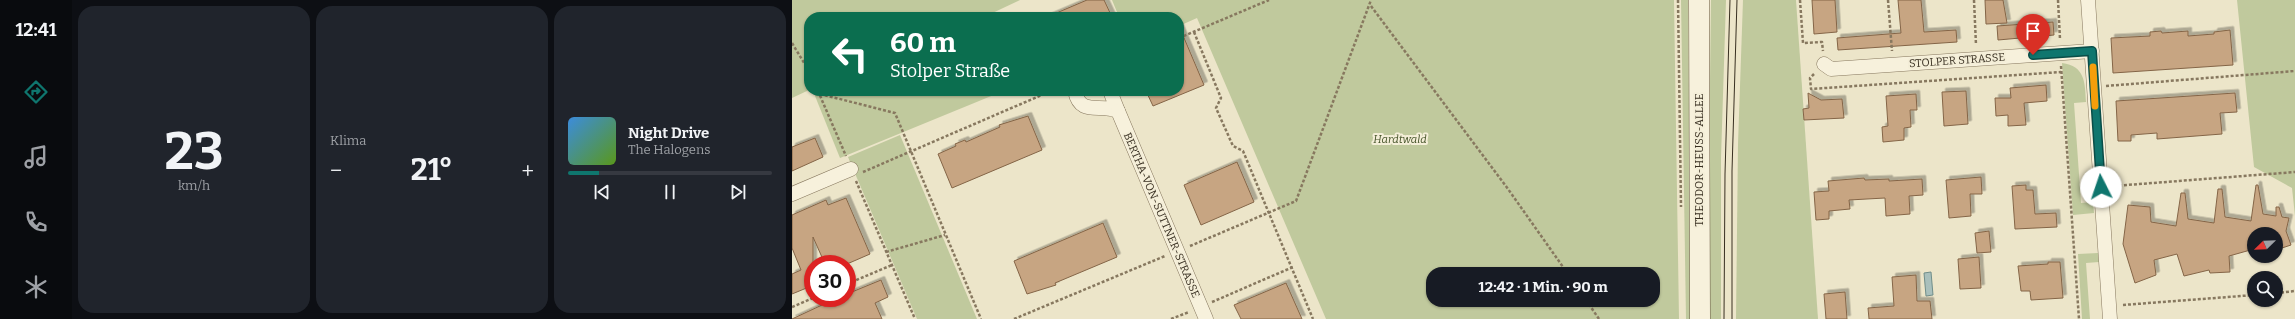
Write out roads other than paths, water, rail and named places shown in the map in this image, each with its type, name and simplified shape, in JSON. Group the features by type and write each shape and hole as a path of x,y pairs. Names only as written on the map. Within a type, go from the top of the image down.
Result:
{"main road":[{"name":"THEODOR-HEUSS-ALLEE","path":"1699,0 1700,319"}],"street":[{"path":"2088,0 2110,312"},
{"name":"STOLPER STRASSE","path":"1824,64 1831,69 2092,51"},
{"path":"1077,96 1081,104 1088,109 1110,108 1118,111"},
{"name":"BERTHA-VON-SUTTNER-STRASSE","path":"1112,96 1203,313"},
{"path":"792,194 855,173"}],"water":[{"path":"1931,272 1933,295 1926,296 1924,273"}],"tram line":[{"path":"1724,319 1725,174 1730,0"},
{"path":"1732,319 1732,171 1737,0"}],"park label":[{"name":"Hardtwald","path":"1400,139"}]}
